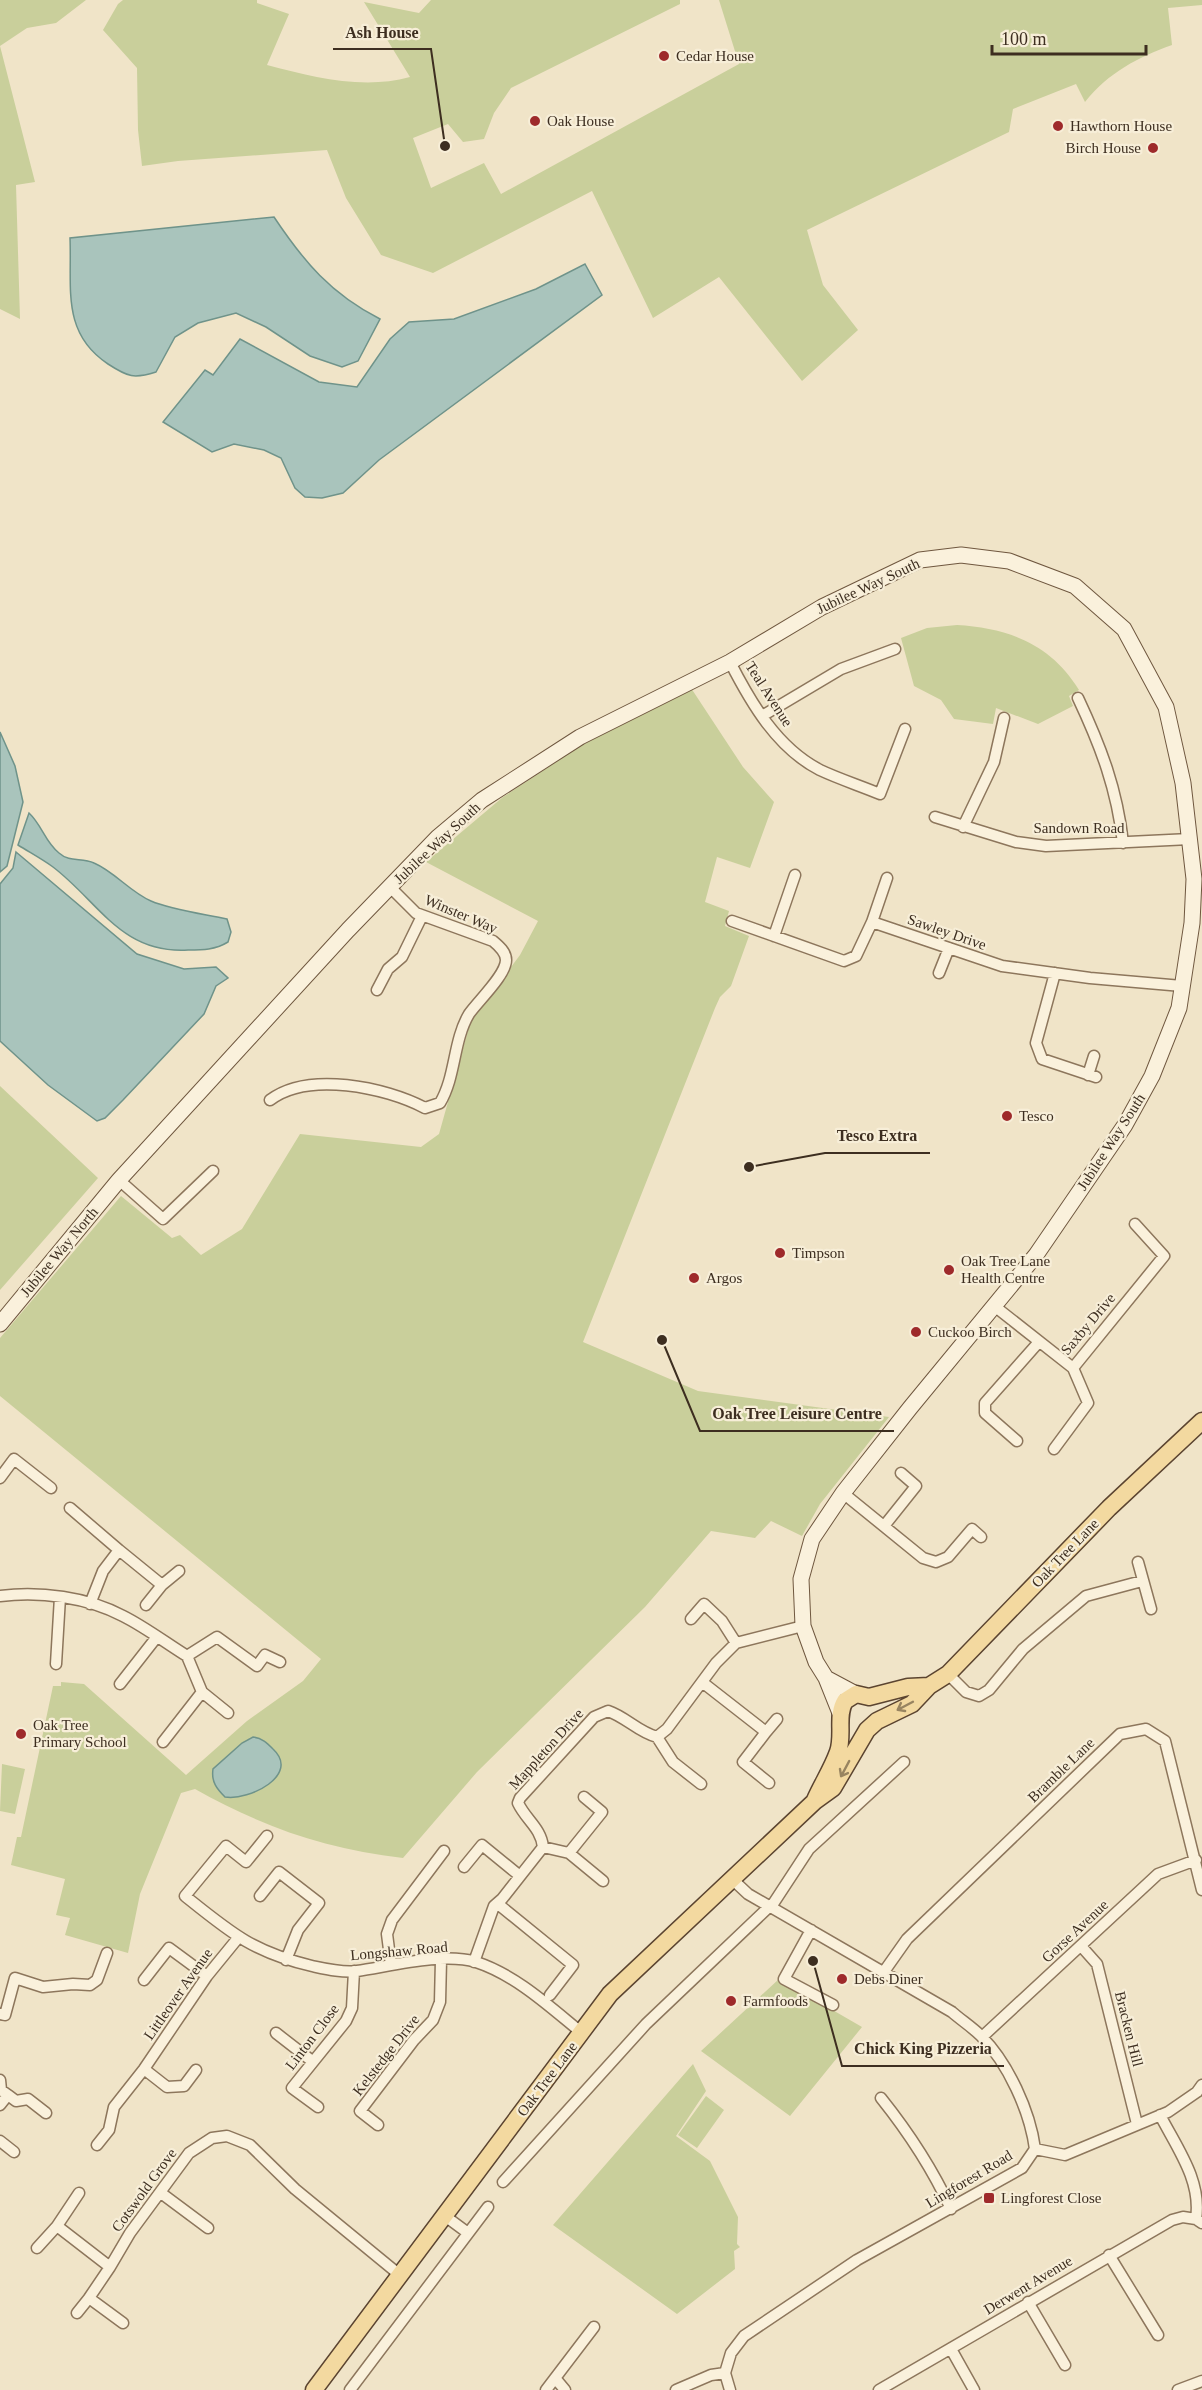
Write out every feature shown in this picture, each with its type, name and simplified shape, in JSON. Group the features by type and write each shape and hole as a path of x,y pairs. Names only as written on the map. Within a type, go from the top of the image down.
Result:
{"main road":[{"name":"Oak Tree Lane","path":"314,2390 610,1994 815,1801 833,1788 872,1725 912,1704 929,1686 948,1674 1109,1508 1202,1421"},
{"name":"Oak Tree Lane","path":"862,1695 929,1686"},
{"path":"862,1695 876,1704 872,1725 849,1729 841,1717 845,1701 862,1695"},
{"name":"Oak Tree Lane","path":"815,1801 838,1752 841,1717"}],"street":[{"name":"Jubilee Way South","path":"119,1180 438,837 482,800 580,737 730,662 822,607 920,560 961,555 1009,561 1075,585 1124,629 1166,707 1184,783 1194,879 1193,916 1179,1008 1152,1077 1125,1125 1036,1255 993,1305 843,1493 812,1539 805,1559 800,1595 803,1626 816,1662 826,1678 841,1717"},
{"path":"762,717 841,669 895,648"},
{"name":"Teal Avenue","path":"730,662 762,717 796,754 819,770 880,794 905,729"},
{"path":"1078,698 1101,748 1119,803 1123,843"},
{"path":"963,827 994,762 1004,717"},
{"name":"Sandown Road","path":"936,817 1016,842 1047,846 1190,839"},
{"path":"774,936 795,875"},
{"path":"732,921 843,961 856,956 872,922 888,878"},
{"name":"Winster Way","path":"270,1100 292,1088 326,1086 383,1091 425,1108 440,1103 446,1094 458,1042 468,1015 503,970 506,960 503,951 493,941 422,916 390,887"},
{"path":"377,990 388,969 402,957 422,916"},
{"name":"Sawley Drive","path":"872,922 1002,966 1182,986"},
{"path":"939,973 949,948"},
{"path":"1055,973 1036,1043 1042,1059 1092,1076 1094,1056"},
{"path":"119,1180 163,1219 213,1171"},
{"name":"Jubilee Way North","path":"0,1324 119,1180"},
{"name":"Saxby Drive","path":"993,1305 1038,1343 1073,1368 1164,1256 1135,1224"},
{"path":"1017,1441 985,1413 985,1403 1038,1343"},
{"path":"1054,1449 1089,1403 1073,1368"},
{"path":"0,1478 14,1459 51,1488"},
{"path":"884,1526 916,1486 901,1473"},
{"path":"843,1493 923,1558 936,1562 948,1557 972,1529 981,1537"},
{"path":"70,1508 162,1585"},
{"path":"90,1604 103,1571 119,1550"},
{"path":"1138,1562 1151,1609"},
{"path":"146,1605 162,1585 179,1571"},
{"path":"948,1674 966,1692 979,1696 989,1690 1023,1649 1086,1596 1142,1581"},
{"path":"0,1596 31,1594 60,1597 90,1604 123,1616 187,1656 202,1692 228,1713"},
{"path":"56,1664 60,1597"},
{"path":"691,1619 704,1604 722,1621 736,1643"},
{"path":"701,1784 673,1762 657,1737 667,1729 702,1682 736,1643 803,1626"},
{"path":"187,1656 217,1637 256,1666 265,1655 280,1662"},
{"path":"120,1684 156,1638"},
{"path":"826,1678 862,1695"},
{"path":"702,1682 766,1732"},
{"path":"163,1742 202,1692"},
{"name":"Mappleton Drive","path":"543,1847 542,1834 518,1803 594,1718 608,1712 616,1714 643,1733 657,1737"},
{"path":"769,1782 743,1762 777,1719"},
{"name":"Bramble Lane","path":"883,1972 907,1939 1120,1734 1146,1729 1165,1741 1202,1890"},
{"path":"503,2182 645,2024 770,1907 809,1849 904,1762"},
{"path":"569,1854 602,1812 584,1797"},
{"name":"Longshaw Road","path":"267,1836 246,1862 226,1846 185,1896 237,1938 286,1960 327,1969 354,1971 441,1960 474,1962 501,1973 538,1998 582,2033"},
{"path":"464,1868 482,1845 520,1876"},
{"path":"474,1962 494,1906 543,1847 569,1854 603,1881"},
{"path":"391,1965 387,1934 392,1920 444,1851"},
{"name":"Gorse Avenue","path":"982,2037 1158,1874 1196,1860"},
{"path":"260,1896 279,1872 319,1903 298,1930 286,1960"},
{"path":"732,1879 745,1892 952,2012 982,2037 1010,2078 1019,2096 1032,2124 1035,2149 1065,2155 1160,2115 1197,2092 1202,2085"},
{"path":"498,1904 573,1965 550,1995"},
{"path":"811,1930 784,1979 832,2005"},
{"name":"Littleover Avenue","path":"98,2145 109,2130 114,2107 144,2068 207,1976 237,1938"},
{"name":"Bracken Hill","path":"1081,1946 1096,1964 1137,2124"},
{"path":"144,1980 168,1948 207,1976"},
{"path":"0,2014 5,2015 15,1978 43,1987 90,1985 97,1980 107,1953"},
{"name":"Kelstedge Drive","path":"378,2125 360,2111 414,2040 433,2019 440,2002 441,1960"},
{"name":"Linton Close","path":"318,2108 292,2088 346,2021 352,2008 354,1971"},
{"path":"276,2033 312,2061"},
{"path":"144,2068 167,2087 184,2086 196,2070"},
{"path":"0,2080 2,2090 15,2101 28,2099 46,2113"},
{"path":"0,2105 8,2095"},
{"path":"881,2098 909,2132 951,2208"},
{"path":"1160,2115 1199,2189 1201,2202 1199,2221"},
{"name":"Cotswold Grove","path":"77,2313 110,2267 130,2233 178,2167 199,2145 212,2138 227,2136 250,2145 295,2189 401,2276"},
{"path":"0,2141 14,2152"},
{"name":"Lingforest Road","path":"725,2373 731,2353 744,2336 857,2260 1022,2168 1035,2149"},
{"path":"37,2248 57,2226 79,2193"},
{"path":"161,2193 208,2228"},
{"path":"350,2390 488,2207"},
{"path":"445,2216 468,2233"},
{"name":"Derwent Avenue","path":"879,2390 1109,2254 1172,2220 1183,2217 1199,2221"},
{"path":"57,2226 110,2267"},
{"path":"1109,2254 1158,2335"},
{"path":"89,2298 123,2323"},
{"path":"1028,2302 1065,2365"},
{"path":"546,2390 594,2327"},
{"path":"951,2349 974,2390"},
{"path":"676,2390 711,2375 725,2373 730,2390"},
{"path":"555,2378 565,2390"},
{"path":"1178,2390 1202,2381"}],"green space":[{"path":"0,0 86,0 56,23 27,28 0,46"},
{"path":"123,0 257,0 257,3 289,14 267,65 338,80 374,82 410,77 364,2 419,13 431,0 680,0 680,4 511,88 494,113 484,139 463,142 448,124 413,138 431,188 484,163 501,194 739,64 719,0 1202,0 1202,5 1168,8 1172,45 1124,67 1085,102 1076,84 1013,109 1009,132 807,230 823,285 858,330 802,381 719,277 653,318 592,191 433,273 381,255 346,198 327,150 178,161 142,166 138,130 137,68 103,30 118,4"},
{"path":"0,46 35,182 16,185 20,319 0,309"},
{"path":"957,625 994,630 1011,635 1042,650 1068,674 1079,690 1069,696 1073,706 1038,724 996,708 993,724 954,719 941,700 914,686 901,638 927,628"},
{"path":"691,688 743,767 774,802 750,868 717,857 705,902 729,911 725,926 749,936 731,986 720,997 715,1008 583,1342 698,1391 889,1417 820,1504 802,1536 771,1521 755,1538 711,1531 645,1607 477,1772 403,1858 347,1849 295,1834 245,1815 195,1789 181,1793 140,1894 128,1953 65,1935 70,1918 56,1915 65,1879 11,1865 17,1837 21,1837 53,1686 61,1686 61,1682 84,1684 186,1775 247,1721 303,1681 321,1659 0,1396 0,1338 121,1196 172,1238 180,1235 201,1255 242,1229 300,1134 421,1147 439,1134 471,1020 520,955 538,921 426,862 503,797 588,741"},
{"path":"0,1086 98,1178 0,1290"},
{"path":"2,1764 25,1769 15,1814 0,1811"},
{"path":"779,1979 862,2027 790,2116 701,2051"},
{"path":"693,2064 706,2091 676,2136 710,2161 738,2217 737,2244 740,2247 734,2251 735,2269 677,2314 553,2225"},
{"path":"706,2096 724,2110 697,2148 678,2135"}],"water":[{"path":"274,217 320,276 347,299 380,319 358,361 342,367 310,356 266,327 236,313 198,323 175,337 156,372 142,376 131,376 108,364 93,352 83,338 72,308 70,238"},
{"path":"585,264 602,295 379,460 343,493 322,498 305,497 295,488 281,458 264,450 234,444 212,452 163,422 205,370 213,375 240,339 319,382 357,387 390,339 409,322 454,319 536,289"},
{"path":"0,732 15,766 23,802 7,866 0,872"},
{"path":"29,813 50,844 63,856 90,861 102,867 136,893 151,901 227,919 231,932 228,942 204,950 165,949 145,944 128,935 53,867 18,845"},
{"path":"16,852 137,954 184,969 216,967 228,978 216,986 204,1014 105,1118 97,1121 48,1085 0,1041 0,884 13,868"},
{"path":"253,1737 262,1740 273,1749 280,1759 281,1768 276,1777 258,1790 247,1795 225,1797 215,1785 213,1769 242,1743"}],"place":[{"name":"Cedar House","path":"664,56"},
{"name":"Oak House","path":"535,121"},
{"name":"Hawthorn House","path":"1058,126"},
{"name":"Ash House","path":"445,146"},
{"name":"Birch House","path":"1153,148"},
{"name":"Tesco","path":"1007,1116"},
{"name":"Tesco Extra","path":"749,1167"},
{"name":"Timpson","path":"780,1253"},
{"name":"Oak Tree Lane Health Centre","path":"949,1270"},
{"name":"Argos","path":"694,1278"},
{"name":"Cuckoo Birch","path":"916,1332"},
{"name":"Oak Tree Leisure Centre","path":"662,1340"},
{"name":"Oak Tree Primary School","path":"21,1734"},
{"name":"Chick King Pizzeria","path":"813,1961"},
{"name":"Debs Diner","path":"842,1979"},
{"name":"Farmfoods","path":"731,2001"},
{"name":"Lingforest Close","path":"989,2198"}]}
